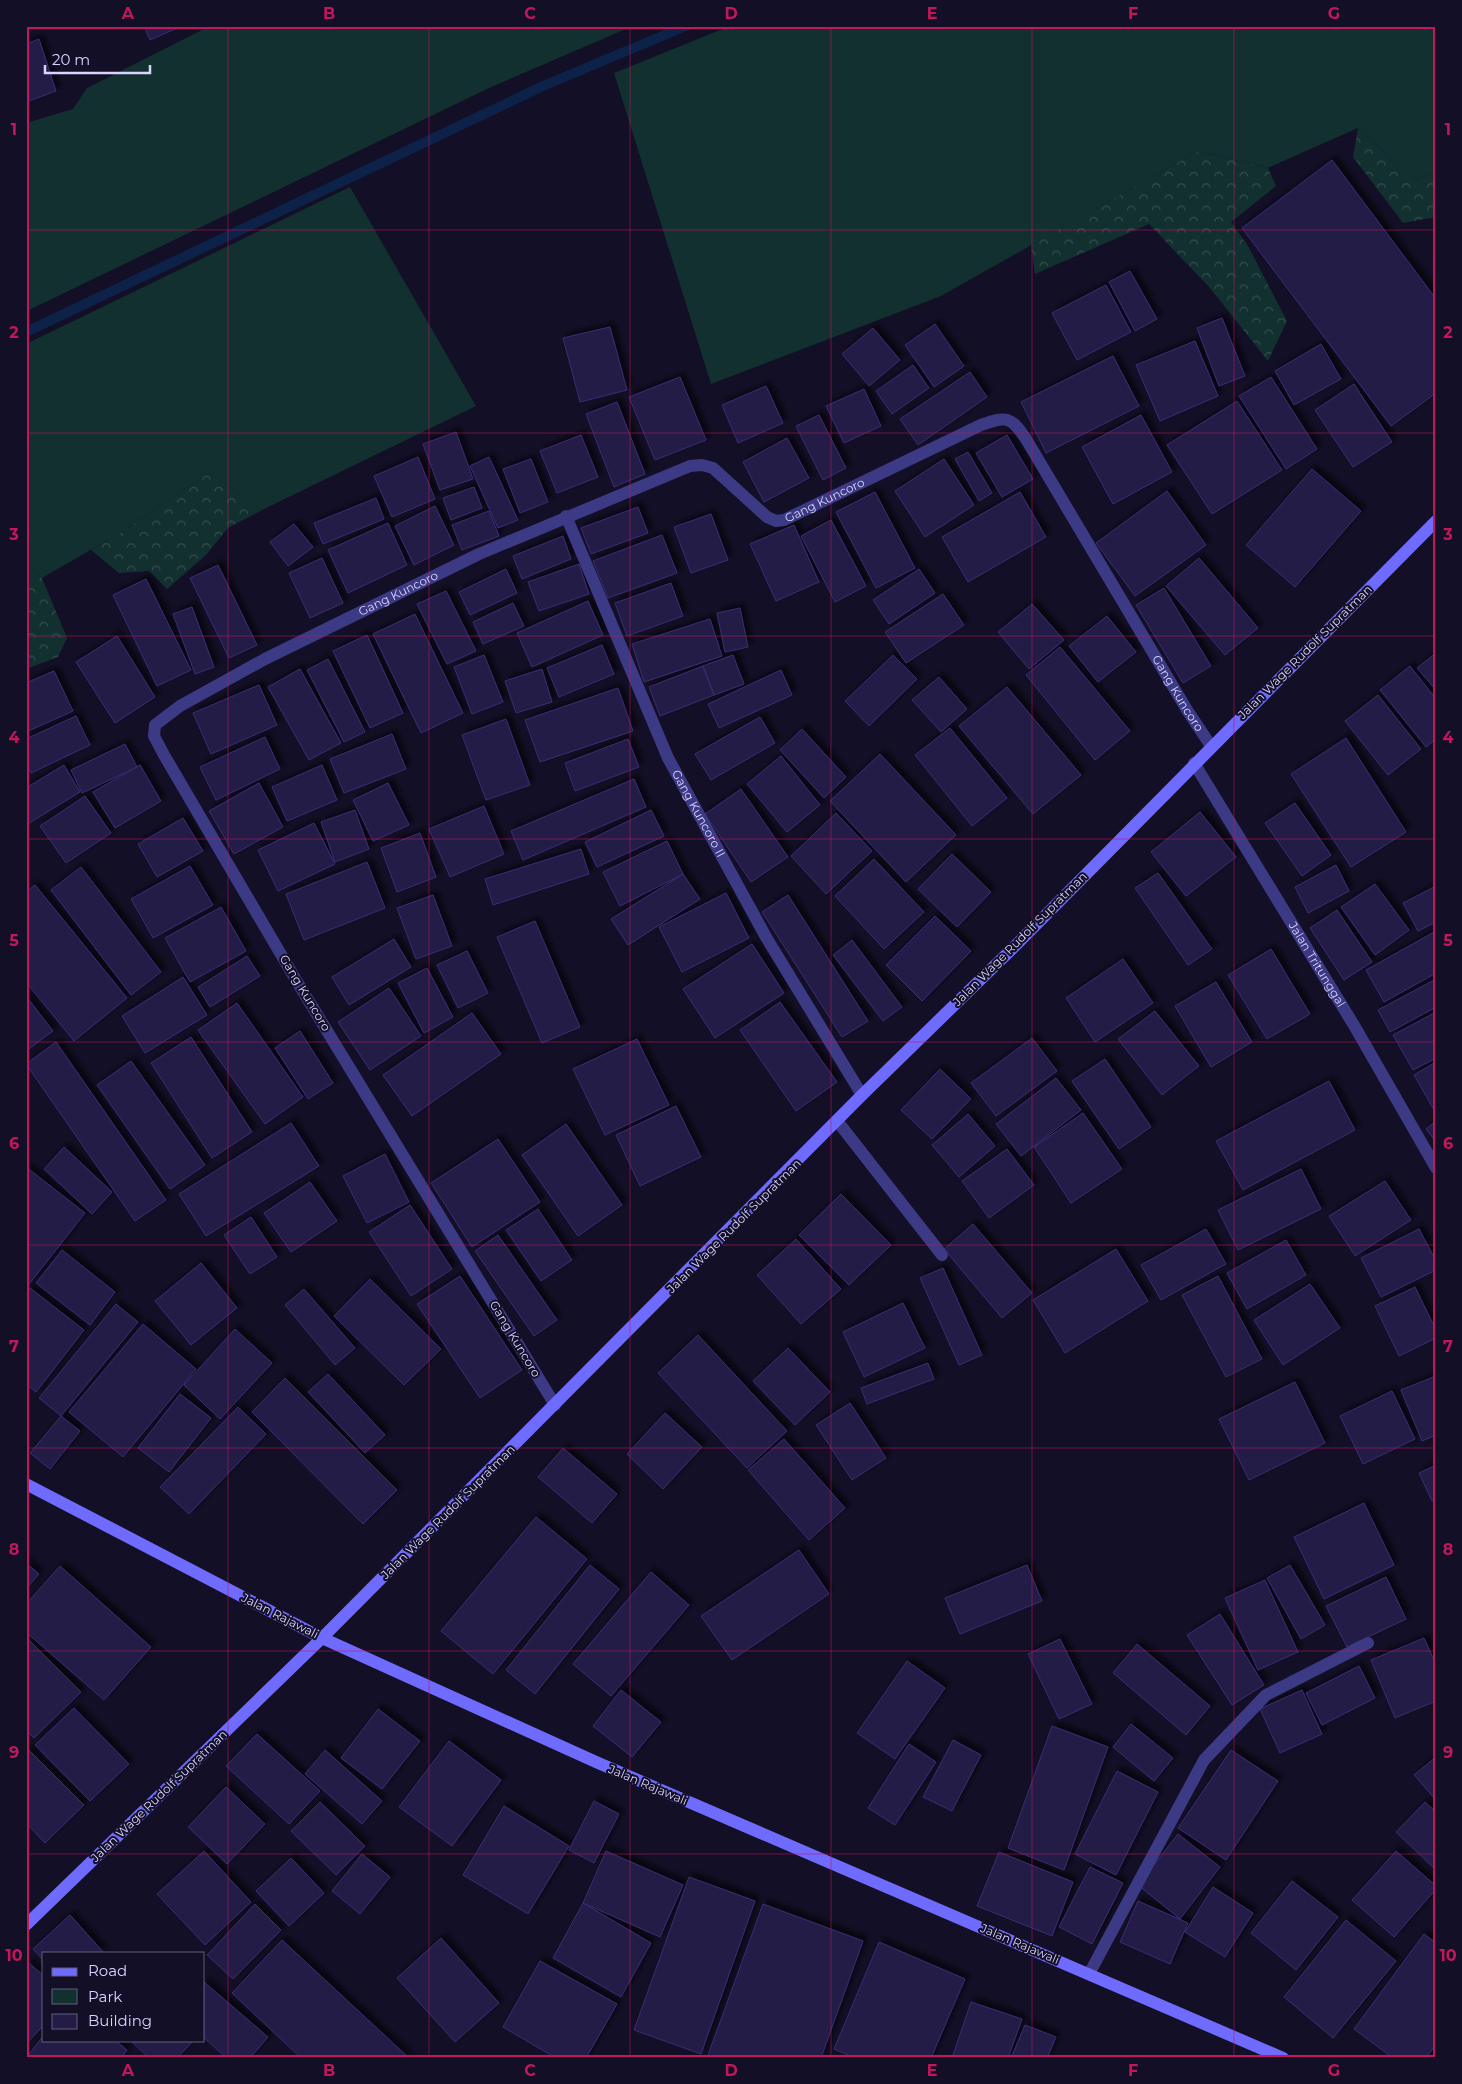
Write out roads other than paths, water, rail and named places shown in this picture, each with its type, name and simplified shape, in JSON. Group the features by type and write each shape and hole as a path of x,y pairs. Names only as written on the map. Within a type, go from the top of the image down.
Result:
{"main road":[{"name":"Jalan Wage Rudolf Supratman","path":"26,1925 322,1638 838,1122 862,1095 1017,944 1194,763 1436,521"},
{"name":"Jalan Rajawali","path":"26,1484 322,1638 596,1762 1283,2058"}],"street":[{"name":"Gang Kuncoro","path":"555,1405 296,980 154,736 155,726 162,718 265,659 479,554 566,516 690,466 702,465 714,468 767,518 776,521 784,520 981,425 1000,418 1010,420 1026,439 1187,710 1211,746"},
{"name":"Gang Kuncoro II","path":"566,516 668,758 766,936 862,1095"},
{"name":"Jalan Tritunggal","path":"1194,763 1350,1019 1436,1168"},
{"path":"838,1122 942,1255"},
{"path":"1089,1974 1204,1760 1266,1695 1368,1643"}],"waterway":[{"path":"26,332 543,86 686,26"}]}
